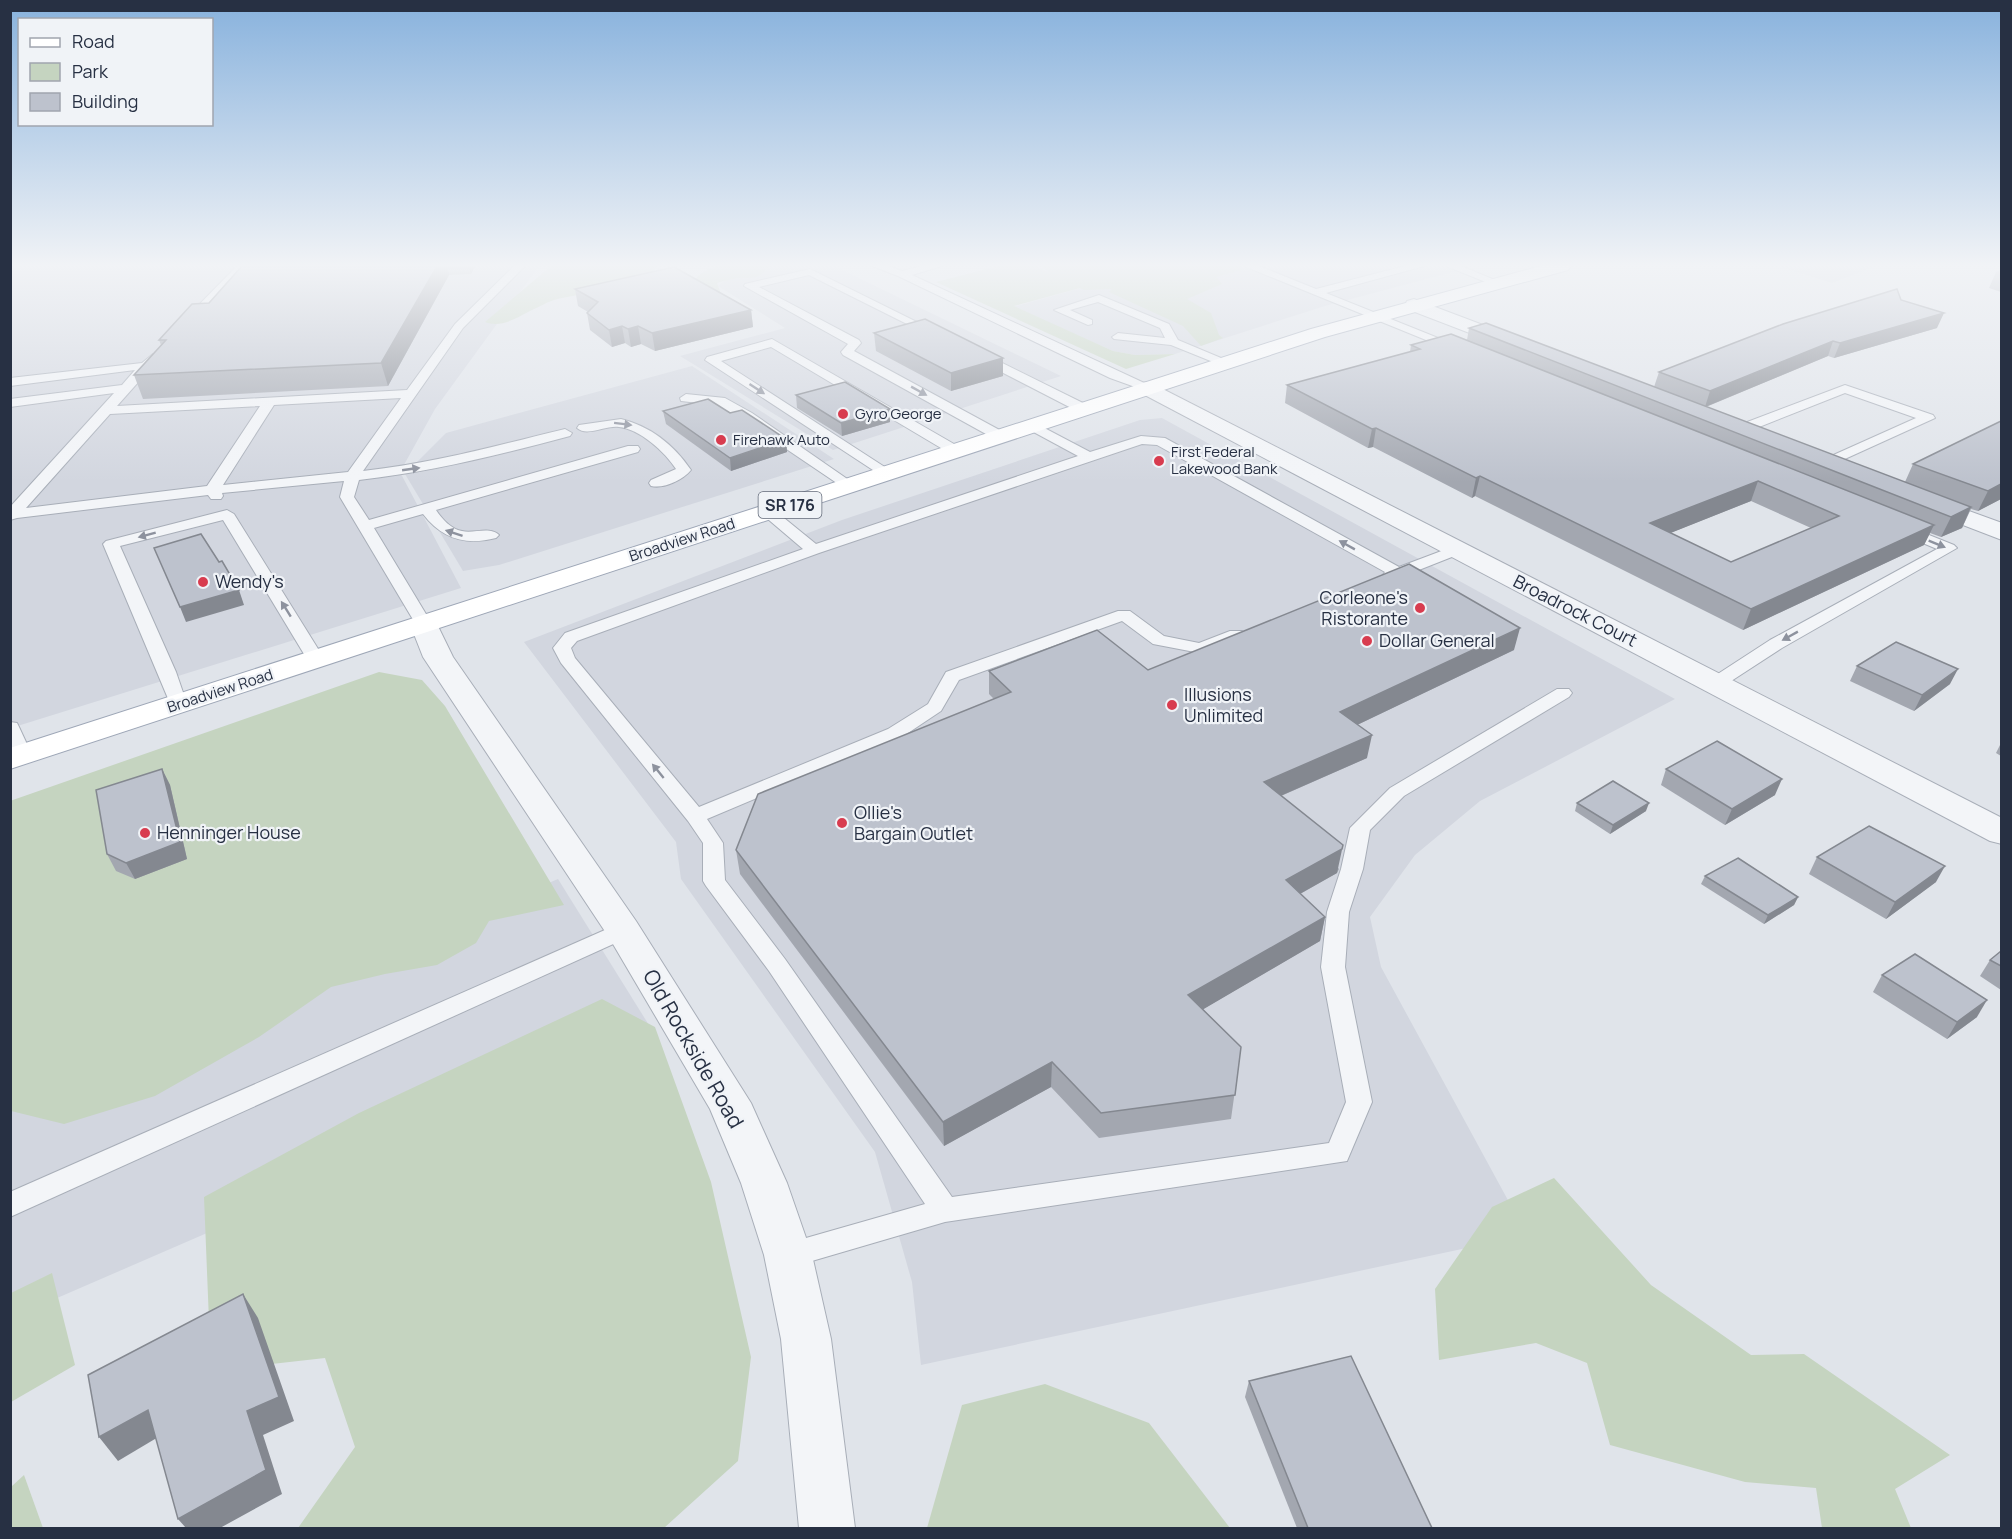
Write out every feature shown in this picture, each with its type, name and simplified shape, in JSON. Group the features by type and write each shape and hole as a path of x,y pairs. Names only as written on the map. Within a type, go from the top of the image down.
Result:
{"main road":[{"name":"Broadview Road","path":"14,747 178,704 1306,338"}],"street":[{"path":"1499,338 1533,351"},
{"name":"Broadrock Court","path":"1149,388 2001,833"},
{"path":"1717,422 1771,443"},
{"path":"1803,455 1858,476"},
{"path":"1902,494 2001,532"},
{"name":"Old Rockside Road","path":"424,624 438,657 623,930 729,1103 764,1183 788,1255 806,1339 826,1528"}],"lane":[{"path":"424,624 347,497 353,475 450,338"},
{"path":"852,338 860,342 847,352 1000,436"},
{"path":"945,338 951,341"},
{"path":"1036,338 1114,375 1149,388"},
{"path":"1127,338 1173,342 1227,363"},
{"path":"1171,338 1173,342"},
{"path":"1433,338 1476,355"},
{"path":"886,473 711,360 772,343 956,451"},
{"path":"12,514 162,349"},
{"path":"972,352 1084,409"},
{"path":"10,382 113,368 146,366"},
{"path":"10,403 125,388"},
{"path":"1739,430 1845,389 1928,418 1825,464"},
{"path":"107,410 410,394"},
{"path":"686,398 720,401 747,416 849,485"},
{"path":"212,490 270,401"},
{"path":"584,428 620,422 634,426 657,442 679,461 684,470 677,476 656,483"},
{"path":"1033,426 1089,457"},
{"path":"12,514 212,490 412,470 459,461 565,433"},
{"path":"945,1210 777,965 714,880 713,843 695,816 567,660 562,648 571,637 814,550 1141,440 1160,441 1398,573"},
{"path":"365,526 633,449"},
{"path":"212,490 316,660"},
{"path":"427,509 438,525 449,534 473,538 490,535"},
{"path":"768,512 814,550"},
{"path":"178,704 167,672 111,544 227,514"},
{"path":"1716,683 1776,644 1949,548 1894,526"},
{"path":"1376,582 1457,550"},
{"path":"695,816 895,733 935,707 952,676 1124,615 1159,640 1200,648 1249,630"},
{"path":"788,1255 945,1210 1338,1153 1359,1102 1333,967 1338,912 1352,869 1360,828 1397,792 1563,693"},
{"path":"10,1205 623,930"}],"shaded area":[{"path":"11,338 487,338 435,409 400,472 461,588 11,728"},
{"path":"748,338 982,338 1061,376 833,450 680,356"},
{"path":"1083,338 1226,338 1175,354 1135,355 1113,351"},
{"path":"692,366 834,459 499,565 463,571 405,474 446,433"},
{"path":"1162,418 1675,699 1480,801 1415,855 1370,917 1381,967 1527,1235 921,1365 912,1282 875,1152 681,879 676,842 524,642 842,520 1140,420"},
{"path":"558,879 657,1038 11,1318 11,1111"}],"green space":[{"path":"1058,338 1084,338 1113,351 1135,355 1175,354 1126,369"},
{"path":"1194,338 1223,338 1201,346"},
{"path":"379,672 422,680 445,706 564,905 489,921 476,943 437,965 331,987 259,1037 155,1096 64,1124 11,1111 10,801"},
{"path":"602,999 655,1027 711,1182 751,1357 738,1461 664,1528 298,1528 355,1447 325,1358 211,1371 204,1197 359,1113"},
{"path":"1554,1178 1651,1285 1751,1355 1804,1354 1950,1455 1895,1489 1911,1528 1822,1528 1816,1488 1745,1482 1610,1445 1587,1363 1536,1343 1439,1360 1435,1289 1492,1207"},
{"path":"52,1273 75,1365 11,1402 11,1293"},
{"path":"1045,1384 1149,1423 1230,1528 927,1528 962,1405"},
{"path":"24,1475 43,1528 11,1528 11,1487"}],"building":[{"path":"161,338 396,338 381,363 134,375 166,340 159,340"},
{"path":"883,338 963,338 1003,358 951,373"},
{"path":"1437,338 1461,338 1934,525 1751,609 1480,476 1476,478 1376,428 1372,429 1287,385 1420,349 1411,345","holes":["1758,481 1839,516 1731,562 1650,523"]},
{"path":"1494,338 1525,338 1971,507 1951,517"},
{"path":"1747,338 1858,338 1840,343 1833,341 1710,391 1659,372"},
{"path":"845,382 890,409 841,423 796,395"},
{"path":"708,399 730,413 742,410 786,439 730,458 663,411"},
{"path":"2001,421 2001,484 1988,491 1913,464"},
{"name":"Wendy's","path":"201,534 219,562 222,561 239,590 180,607 154,548"},
{"path":"1409,564 1520,628 1340,712 1372,735 1264,782 1343,845 1342,849 1286,880 1325,917 1188,995 1241,1047 1235,1095 1101,1113 1052,1062 943,1122 736,850 758,794 1011,692 989,671 1097,630 1148,670"},
{"path":"1896,642 1958,669 1922,695 1857,666"},
{"path":"1717,741 1782,779 1732,809 1666,769"},
{"name":"Henninger House","path":"162,769 180,842 126,863 107,854 96,790"},
{"path":"1613,781 1649,803 1613,825 1577,803"},
{"path":"1869,826 1945,866 1895,902 1817,857"},
{"path":"1738,858 1798,897 1768,915 1705,876"},
{"path":"2001,951 2001,966 1990,960"},
{"path":"1915,954 1987,1000 1957,1022 1882,975"},
{"path":"243,1294 279,1397 247,1411 266,1470 178,1519 148,1410 99,1437 88,1375"},
{"path":"1351,1356 1432,1528 1308,1528 1249,1381"}],"place":[{"name":"Gyro George","path":"843,414"},
{"name":"Firehawk Auto","path":"721,440"},
{"name":"First Federal Lakewood Bank","path":"1159,461"},
{"name":"Wendy's","path":"203,582"},
{"name":"Corleone's Ristorante","path":"1420,608"},
{"name":"Dollar General","path":"1367,641"},
{"name":"Illusions Unlimited","path":"1172,705"},
{"name":"Ollie's Bargain Outlet","path":"842,823"},
{"name":"Henninger House","path":"145,833"}]}
